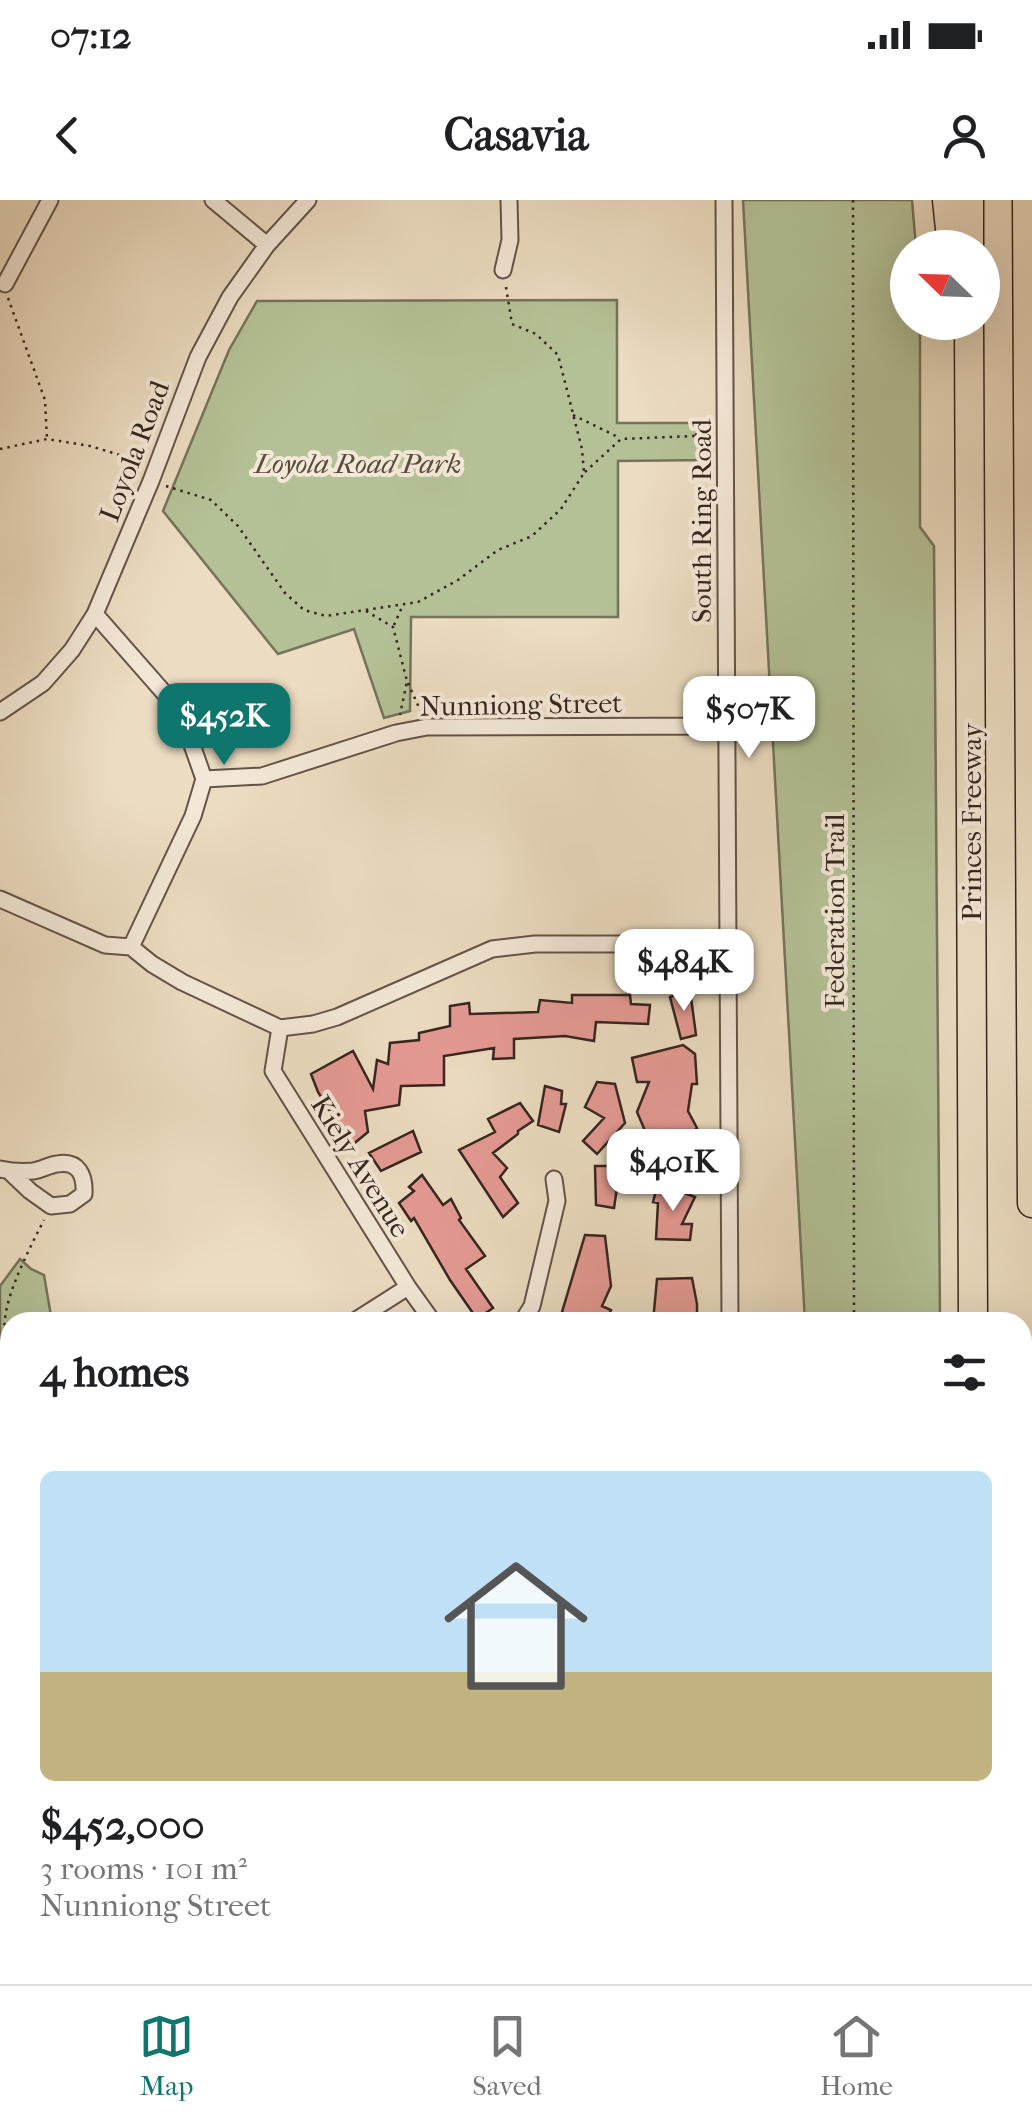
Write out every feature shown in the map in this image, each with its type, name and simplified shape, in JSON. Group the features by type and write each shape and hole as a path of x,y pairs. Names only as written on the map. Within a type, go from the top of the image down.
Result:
{"highway":[{"path":"947,200 950,230"},
{"path":"968,200 969,230"},
{"path":"1027,200 1032,1203"},
{"path":"962,340 970,418"},
{"name":"Princes Freeway","path":"969,340 973,1312"}],"street":[{"path":"5,284 50,200"},
{"path":"213,200 267,245"},
{"name":"Loyola Road","path":"0,712 43,683 72,650 95,614 198,357 230,298 267,245 308,200"},
{"path":"503,270 510,240 510,200"},
{"name":"South Ring Road","path":"724,200 730,1312"},
{"path":"95,614 172,703 204,779 193,816 132,947"},
{"name":"Nunniong Street","path":"204,779 262,776 396,733 427,727 727,726"},
{"path":"0,898 105,945 132,947 182,982 280,1028 337,1017 492,948 535,944 728,944"},
{"name":"Kiely Avenue","path":"280,1028 273,1072 427,1312"},
{"path":"62,1162 78,1168 84,1179 84,1194 70,1204 52,1206 5,1170 35,1171 62,1162"},
{"path":"528,1312 557,1201 554,1179"},
{"path":"369,1312 408,1287"}],"path":[{"name":"Federation Trail","path":"853,200 854,1312"},
{"path":"503,270 512,324 536,334 558,355 582,448 584,473"},
{"path":"5,284 46,400 47,440"},
{"path":"573,414 621,439 694,436 726,458"},
{"path":"0,449 47,440 126,455 154,474 211,500 238,526 285,593 304,610 326,616 418,602 458,580 498,550 532,536 561,509 584,473 621,439"},
{"path":"403,604 393,627 408,681 427,727"},
{"path":"365,610 393,627"},
{"path":"396,733 408,681"},
{"path":"6,1312 32,1243 52,1206"}],"green space":[{"path":"743,200 912,200 915,230 890,230 890,340 920,340 920,527 934,546 940,1312 804,1312"},
{"name":"Loyola Road Park","path":"617,300 617,423 709,423 709,460 618,461 618,617 411,617 410,711 384,718 354,629 278,654 163,511 229,350 257,301"},
{"path":"20,1259 44,1275 50,1312 0,1312 0,1286"}],"building":[{"path":"690,990 696,1035 681,1039 670,997"},
{"path":"572,995 630,995 631,1004 650,1005 648,1024 596,1022 594,1041 565,1036 514,1039 514,1058 493,1059 494,1048 444,1056 444,1085 401,1086 399,1105 365,1111 368,1132 351,1146 311,1074 353,1051 373,1089 377,1060 388,1064 390,1043 419,1040 419,1033 450,1026 450,1006 469,1003 470,1014 538,1012 540,1000 572,1003"},
{"path":"683,1045 695,1054 697,1084 692,1084 688,1111 697,1128 690,1135 698,1155 675,1162 669,1187 637,1112 649,1082 637,1082 632,1058"},
{"path":"597,1082 615,1084 625,1123 597,1154 583,1141 604,1118 585,1107"},
{"path":"545,1086 562,1091 561,1104 566,1104 559,1132 538,1125"},
{"path":"520,1103 533,1121 493,1153 507,1168 500,1177 518,1203 503,1217 459,1150 495,1132 488,1119"},
{"path":"413,1131 421,1152 381,1171 369,1153"},
{"path":"595,1166 614,1166 614,1208 596,1205"},
{"path":"422,1175 443,1205 451,1199 459,1220 485,1256 466,1269 493,1308 487,1312 472,1312 414,1218 411,1221 399,1203 414,1191 409,1187"},
{"path":"658,1183 695,1197 682,1224 692,1224 690,1240 656,1239 658,1203 653,1202"},
{"path":"585,1235 605,1236 611,1286 602,1306 610,1312 562,1312"},
{"path":"692,1278 697,1312 654,1312 657,1279"}]}
